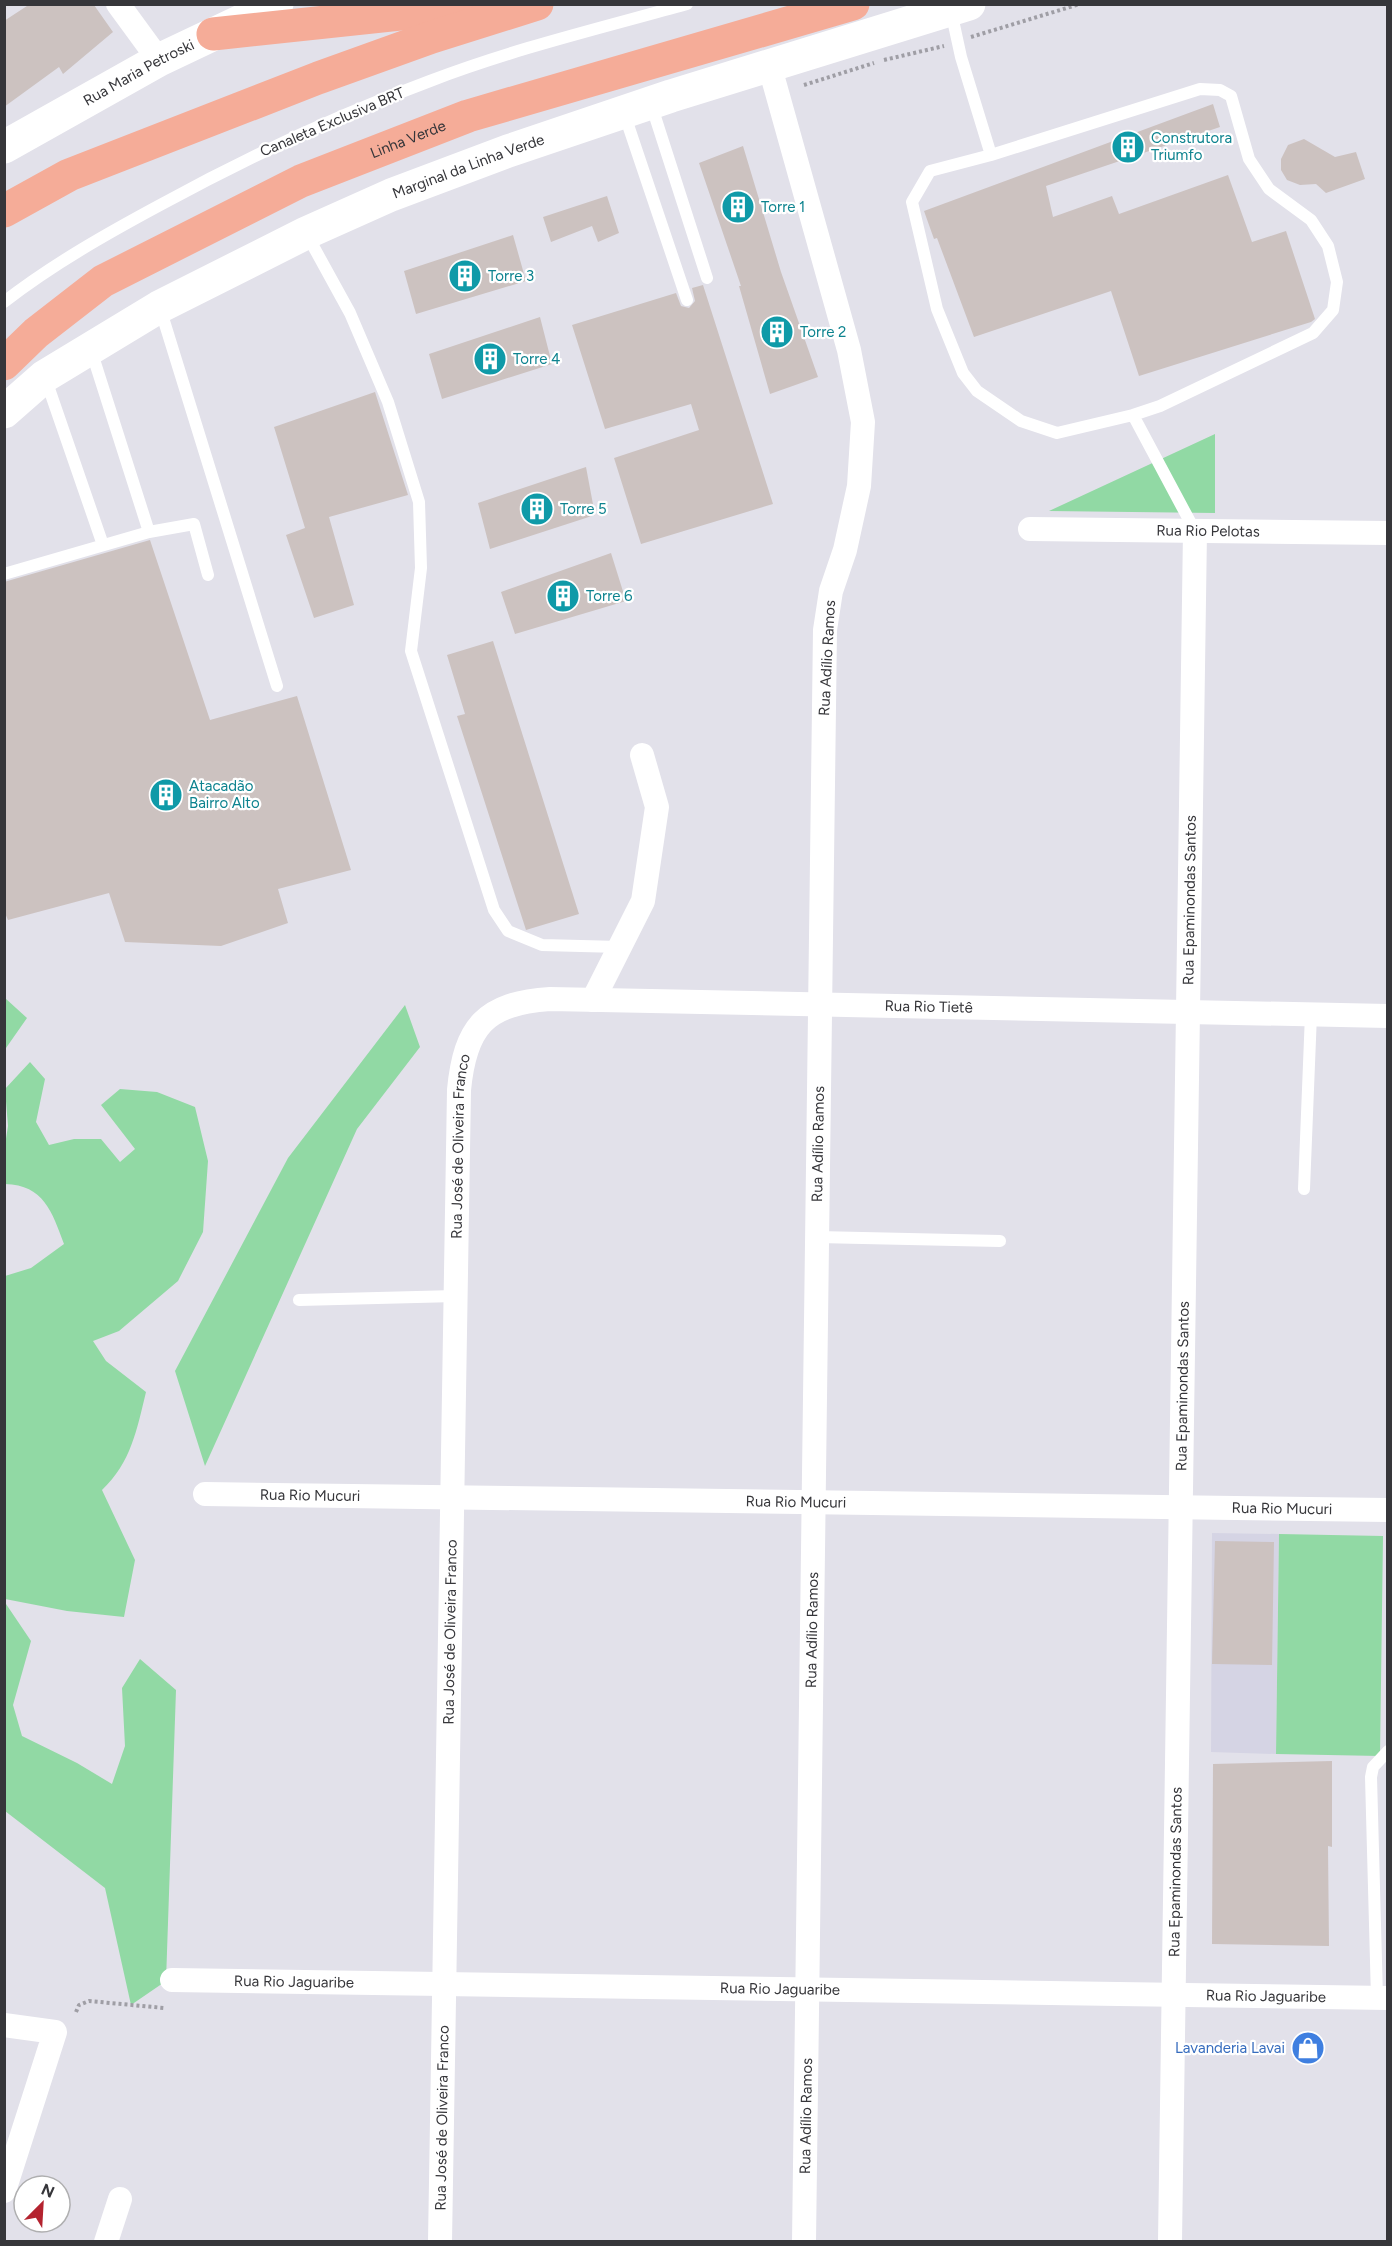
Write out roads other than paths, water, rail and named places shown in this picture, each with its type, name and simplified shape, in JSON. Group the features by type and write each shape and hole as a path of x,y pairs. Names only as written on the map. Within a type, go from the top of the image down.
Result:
{"highway":[{"path":"213,34 487,4"},
{"path":"4,211 69,176 318,78 432,37 537,4"},
{"name":"Linha Verde","path":"4,364 36,333 103,281 301,181 468,116 853,4"}],"main road":[{"name":"Rua Maria Petroski","path":"4,147 159,60 277,4"},
{"name":"Marginal da Linha Verde","path":"4,412 45,376 159,307 306,233 465,167 637,107 769,64 960,7"}],"street":[{"path":"118,4 159,60"},
{"name":"Rua Adílio Ramos","path":"769,64 849,350 862,422 859,486 844,550 831,591 825,630 804,2241"},
{"name":"Rua Rio Pelotas","path":"1030,529 1388,534"},
{"name":"Rua Epaminondas Santos","path":"1170,2241 1195,531"},
{"path":"593,999 643,901 657,807 642,755"},
{"name":"Rua Rio Tietê","path":"478,1024 494,1011 528,1000 593,999 1388,1016"},
{"name":"Rua José de Oliveira Franco","path":"440,2241 459,1090 468,1043 478,1024"},
{"name":"Rua Rio Mucuri","path":"205,1494 1388,1510"},
{"name":"Rua Rio Jaguaribe","path":"172,1980 1382,1998"},
{"path":"4,2025 55,2032 4,2191"},
{"path":"106,2241 120,2199"}],"lane":[{"name":"Canaleta Exclusiva BRT","path":"4,302 108,233 222,171 317,127 431,80 687,4"},
{"path":"960,7 961,57 991,155"},
{"path":"1200,89 1220,90 1231,96 1249,159 1269,189 1311,220 1328,246 1337,282 1333,310 1313,333 1160,406 1134,415 1057,433 1022,421 993,404 977,391 963,373 937,309 912,202 930,171 991,155 1200,89"},
{"path":"637,107 707,278"},
{"path":"637,107 687,300"},
{"path":"306,233 350,313 388,402 419,502 421,568 411,651 494,910 508,931 542,945 620,947"},
{"path":"159,307 277,687"},
{"path":"91,349 148,532"},
{"path":"45,376 103,545"},
{"path":"1134,415 1195,531"},
{"path":"4,574 148,532 194,524 208,575"},
{"path":"1304,1189 1311,1014"},
{"path":"817,1237 1000,1241"},
{"path":"299,1299 456,1296"},
{"path":"1382,1998 1371,1777 1373,1767 1388,1751"}],"place":[{"name":"Construtora Triumfo","path":"1128,147"},
{"name":"Torre 1","path":"738,207"},
{"name":"Torre 3","path":"465,276"},
{"name":"Torre 2","path":"777,332"},
{"name":"Torre 4","path":"490,359"},
{"name":"Torre 5","path":"537,509"},
{"name":"Torre 6","path":"563,596"},
{"name":"Atacadão Bairro Alto","path":"166,795"},
{"name":"Lavanderia Lavai","path":"1308,2048"}]}
